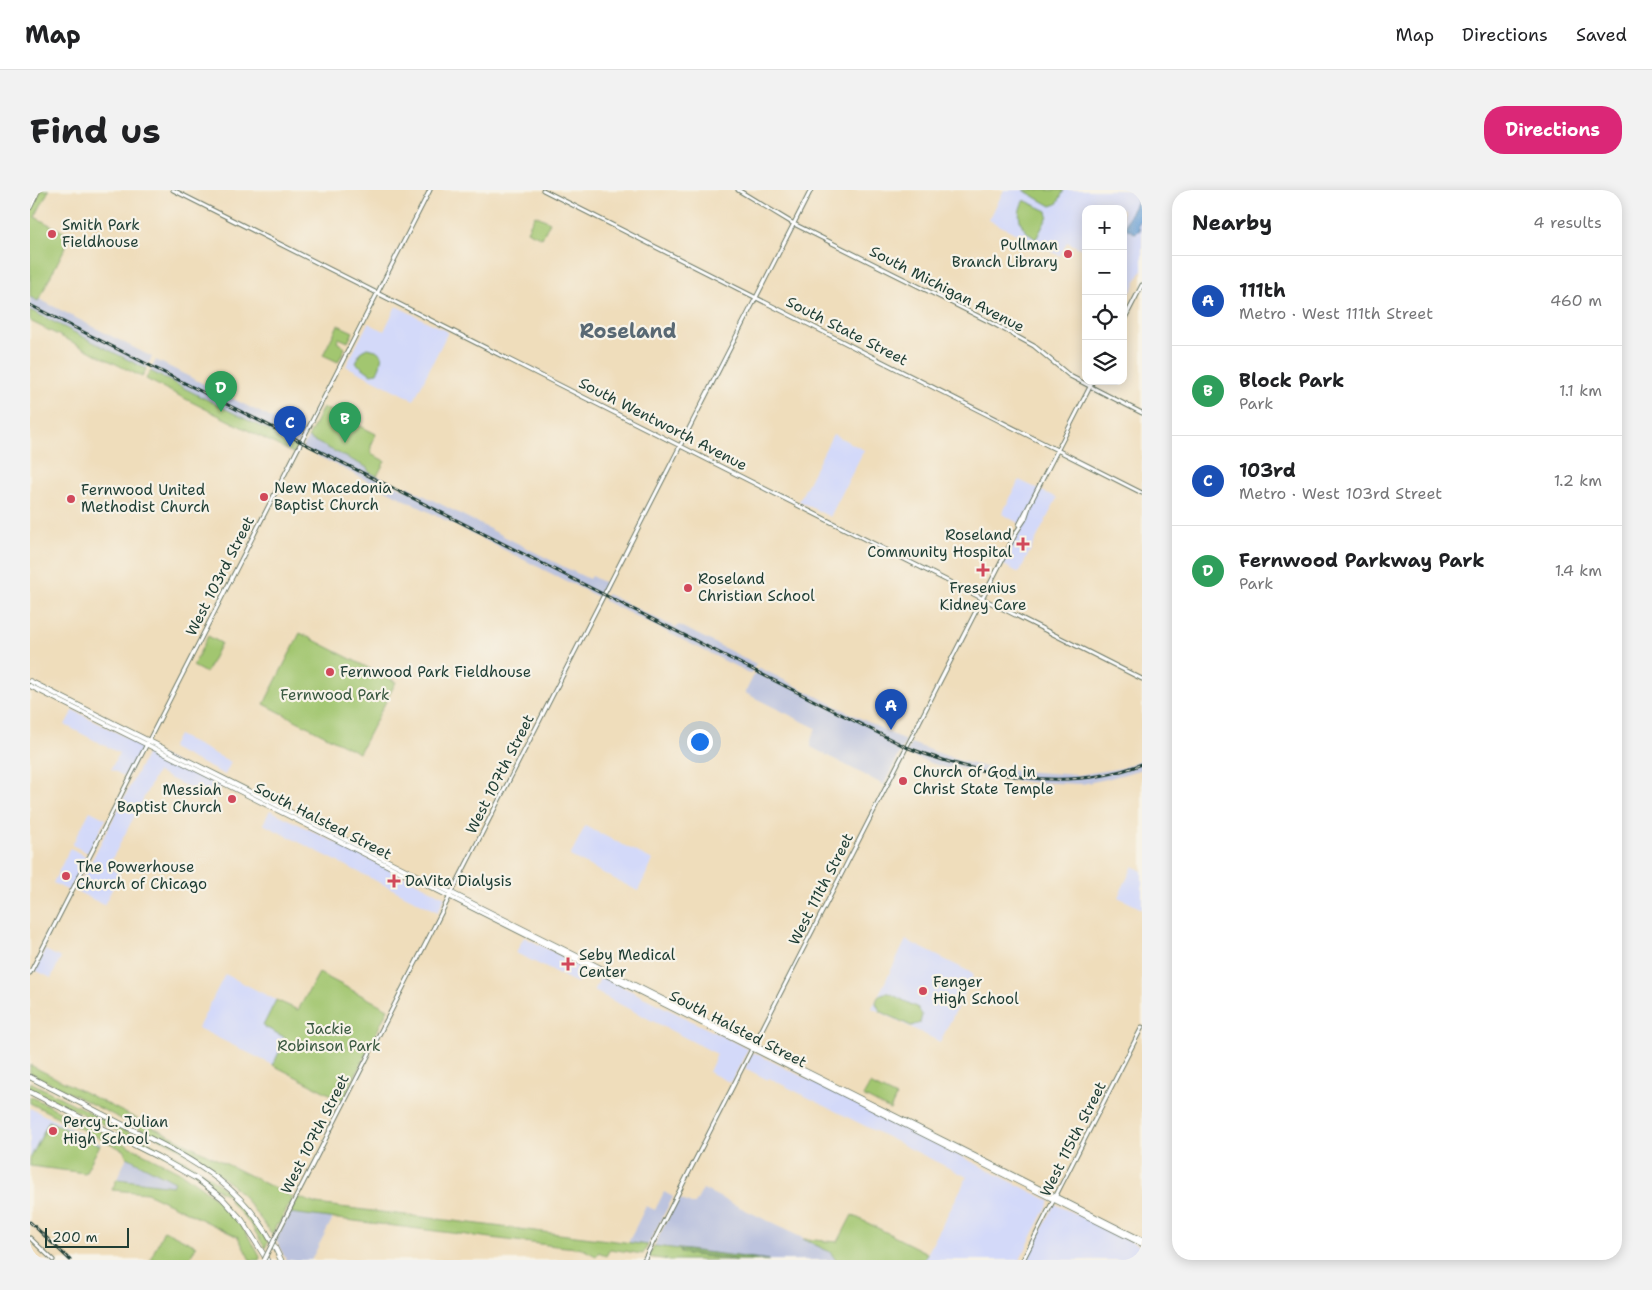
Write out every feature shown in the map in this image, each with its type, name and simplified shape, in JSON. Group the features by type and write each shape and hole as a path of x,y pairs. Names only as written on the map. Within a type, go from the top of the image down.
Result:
{"highway":[{"path":"30,196 32,190"},
{"path":"30,206 38,190"},
{"path":"30,1077 184,1156 211,1173 235,1194 255,1216 281,1260"},
{"path":"30,1092 197,1179 222,1198 242,1220 266,1260"}],"main road":[{"name":"South Halsted Street","path":"30,681 148,743"},
{"name":"South Halsted Street","path":"30,686 148,743 1142,1240"},
{"name":"South Halsted Street","path":"1055,1198 1142,1244"}],"street":[{"name":"South Wentworth Avenue","path":"174,190 1142,679"},
{"name":"West 103rd Street","path":"30,973 430,190"},
{"name":"South State Street","path":"543,190 1142,492"},
{"name":"South Michigan Avenue","path":"738,190 794,224 992,322 1034,346 1066,372 1142,413"},
{"name":"West 107th Street","path":"266,1260 275,1238 811,190"},
{"path":"1127,314 1142,285"},
{"name":"West 111th Street","path":"644,1260 1018,528 1025,519 1029,507 1090,386"},
{"name":"West 115th Street","path":"1024,1260 1142,1027"},
{"path":"30,1238 53,1260"}],"shaded area":[{"path":"1004,190 1142,190 1142,270 1131,292 1127,290 1127,205 1082,205 1082,249 1067,242 1060,256 989,220"},
{"path":"30,297 37,301 39,299 152,357 146,369 30,310"},
{"path":"396,306 448,332 414,400 346,366 368,323 384,331"},
{"path":"156,360 303,434 297,445 150,371"},
{"path":"833,434 864,450 830,517 799,501"},
{"path":"308,438 406,490 408,486 564,567 589,579 591,576 607,584 600,598 302,448"},
{"name":"Roseland Community Hospital","path":"1019,480 1057,498 1019,573 1002,564 1022,525 1002,514"},
{"path":"607,594 676,628 679,625 756,664 751,674 603,600"},
{"path":"758,667 906,741 884,785 811,747 811,740 816,728 745,693"},
{"path":"73,710 143,746 127,778 111,769 119,753 65,725"},
{"path":"178,735 231,762 225,775 171,748"},
{"path":"911,743 958,760 993,769 1078,775 1122,768 1142,759 1142,769 1082,784 1029,782 1003,779 950,766 949,769 907,755 906,753"},
{"path":"149,749 222,785 214,800 157,772 108,867 120,874 104,905 76,891"},
{"path":"270,810 445,897 438,912 263,824"},
{"path":"90,811 106,819 88,853 72,845"},
{"path":"585,826 653,860 638,891 570,856"},
{"path":"70,848 87,857 69,891 53,883"},
{"path":"1133,866 1142,871 1142,909 1118,897"},
{"path":"524,937 585,968 577,983 516,953"},
{"name":"Fenger High School","path":"906,940 974,974 940,1042 872,1008"},
{"path":"45,950 61,958 51,978 35,970"},
{"path":"225,974 276,1000 263,1026 286,1038 273,1065 198,1028"},
{"path":"601,976 748,1049 731,1083 709,1072 717,1054 594,991"},
{"path":"753,1052 1050,1201 1020,1260 924,1260 967,1177 769,1078 768,1080 745,1068"},
{"name":"Percy L. Julian High School","path":"30,1108 101,1144 85,1173 30,1166"},
{"path":"127,1157 175,1182 173,1186 117,1179"},
{"path":"703,1189 831,1252 836,1260 769,1260 654,1246 678,1198 695,1204"},
{"path":"664,1192 673,1197 648,1245 628,1243 646,1206 655,1210"},
{"path":"1055,1204 1142,1247 1142,1260 1026,1260"},
{"path":"290,1213 333,1218 311,1260 286,1260 276,1240"}],"green space":[{"path":"41,190 49,190 35,217 71,236 38,301 30,297 30,214"},
{"path":"1023,190 1064,190 1057,204 1051,206"},
{"path":"1024,200 1047,211 1048,216 1036,239 1026,231 1019,217"},
{"path":"535,215 550,222 542,238 527,231"},
{"path":"30,310 146,369 142,377 30,321"},
{"path":"338,325 353,332 348,342 339,338 337,342 345,348 338,362 323,355"},
{"path":"367,348 376,350 382,355 377,373 371,374 356,363 360,352"},
{"path":"150,371 297,445 293,453 146,379"},
{"path":"323,407 376,434 371,446 371,454 385,461 377,476 368,471 368,468 308,438"},
{"name":"Fernwood Park","path":"300,633 396,682 359,753 264,704"},
{"path":"208,636 221,643 206,673 193,666"},
{"name":"Jackie Robinson Park","path":"319,973 388,1009 344,1098 341,1100 273,1065 286,1038 263,1026 276,1000 298,1010"},
{"path":"889,993 918,1008 922,1015 920,1023 911,1026 880,1011 876,1003 877,998 882,994"},
{"path":"30,1065 293,1198 272,1234 243,1196 202,1162 173,1145 30,1073"},
{"path":"30,1082 186,1161 210,1177 232,1196 220,1191 181,1164 30,1088"},
{"path":"870,1084 896,1097 890,1110 863,1096"},
{"path":"30,1096 191,1179 235,1219 253,1244 260,1257 259,1260 250,1260 238,1237 147,1193 112,1190 117,1179 173,1186 175,1182 127,1157 123,1150 30,1103"},
{"name":"Percy L. Julian High School","path":"49,1121 100,1145 85,1173 30,1166 30,1159"},
{"path":"298,1197 316,1204 648,1245 643,1254 610,1249 606,1256 599,1252 596,1256 579,1247 556,1246 290,1213"},
{"path":"228,1199 236,1200 253,1220 268,1242 265,1248 251,1225"},
{"path":"852,1215 927,1253 924,1260 836,1260 830,1252 803,1239 838,1242"},
{"path":"164,1230 196,1246 189,1260 150,1260"},
{"path":"654,1246 680,1249 681,1252 688,1254 736,1260 670,1260 648,1257"},
{"path":"680,1249 769,1260 736,1260 688,1254 681,1252"}],"water":[{"path":"1142,190 1142,220 1138,224 1140,230 1135,233 1127,229 1127,222"}],"railway":[{"path":"30,305 906,747 963,766 1023,777 1053,779 1084,778 1113,773 1142,764"},
{"path":"30,1222 70,1260"}],"place":[{"name":"Smith Park Fieldhouse","path":"52,234"},
{"name":"Pullman Branch Library","path":"1068,254"},
{"name":"Fernwood Parkway Park","path":"221,412"},
{"name":"Block Park","path":"345,443"},
{"name":"103rd","path":"290,447"},
{"name":"New Macedonia Baptist Church","path":"264,497"},
{"name":"Fernwood United Methodist Church","path":"71,499"},
{"name":"Roseland Community Hospital","path":"1023,544"},
{"name":"Fresenius Kidney Care","path":"983,570"},
{"name":"Roseland Christian School","path":"688,588"},
{"name":"Fernwood Park Fieldhouse","path":"330,672"},
{"name":"111th","path":"891,730"},
{"name":"Church of God in Christ State Temple","path":"903,781"},
{"name":"Messiah Baptist Church","path":"232,799"},
{"name":"The Powerhouse Church of Chicago","path":"66,876"},
{"name":"DaVita Dialysis","path":"394,881"},
{"name":"Seby Medical Center","path":"568,964"},
{"name":"Fenger High School","path":"923,991"},
{"name":"Percy L. Julian High School","path":"53,1131"}],"district":[{"name":"Roseland","path":"628,331"}]}
